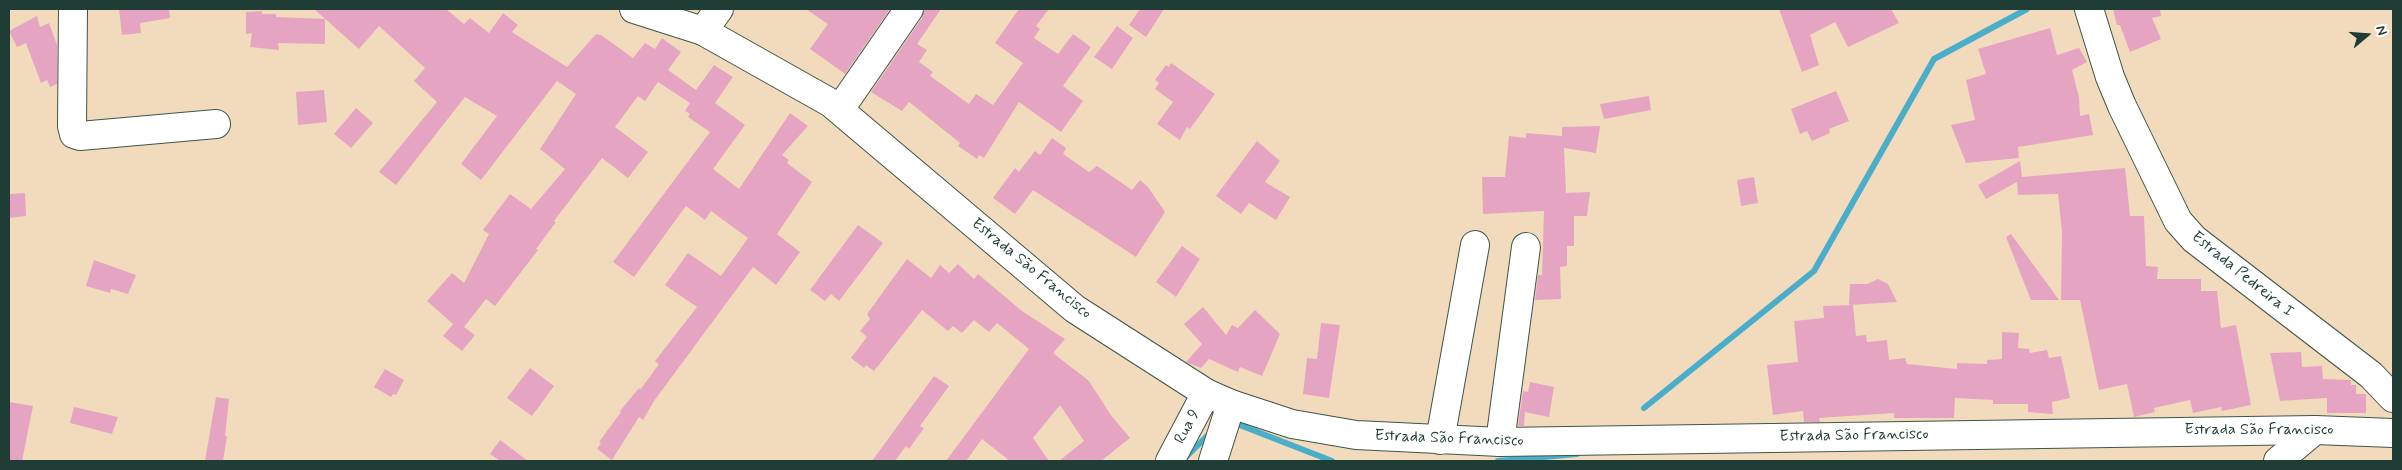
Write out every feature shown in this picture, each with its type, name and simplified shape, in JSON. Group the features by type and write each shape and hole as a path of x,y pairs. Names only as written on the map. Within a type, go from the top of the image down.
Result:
{"main road":[{"path":"73,9 72,126 74,134 80,136 216,124"},
{"name":"Estrada São Francisco","path":"634,9 702,23 840,109 1075,309 1206,393 1228,414 1356,435 1500,442 2315,430 2393,433"},
{"path":"702,23 719,9"},
{"path":"840,109 909,9"},
{"name":"Estrada Pedreira I","path":"2089,9 2122,106 2178,221 2194,239 2371,375 2393,398"},
{"path":"1440,440 1474,246"},
{"path":"1500,442 1526,247"},
{"name":"Rua 9","path":"1170,461 1206,393"},
{"path":"1213,461 1228,414"},
{"path":"2278,461 2315,430"}],"building":[{"path":"119,9 169,9 170,18 140,23 141,33 122,35"},
{"path":"314,9 446,9 464,24 470,18 489,33 503,13 518,25 512,32 567,67 596,34 601,35 633,58 645,43 655,49 662,38 681,52 668,70 696,90 714,65 733,77 715,103 745,125 713,169 739,189 790,113 808,126 782,155 789,160 787,163 812,182 777,234 800,252 776,285 753,267 654,401 643,420 639,417 612,460 597,449 601,443 599,442 620,411 639,388 640,390 659,364 655,361 697,307 665,285 688,253 721,276 748,238 711,211 705,220 686,206 634,277 613,262 710,132 688,117 690,114 685,111 690,103 658,82 645,101 638,96 615,127 648,152 628,178 602,158 554,221 556,222 536,249 538,250 495,306 486,299 464,327 475,335 462,351 443,336 453,324 427,301 452,273 464,283 489,234 483,230 510,194 531,209 565,169 540,149 576,94 557,81 481,180 461,164 497,116 465,97 396,185 379,172 437,102 414,81 425,68 379,26 359,49"},
{"path":"806,9 890,9 845,74 810,49 828,24"},
{"path":"924,9 941,9 917,44 927,50 919,62 933,72 930,76 969,104 976,94 993,105 1023,63 995,43 1019,9 1049,9 1036,26 1040,29 1034,38 1058,54 1073,34 1091,47 1063,86 1083,101 1061,132 1019,102 984,158 979,155 977,159 958,146 960,143 909,102 902,111 871,92 922,18"},
{"path":"1140,9 1164,9 1146,37 1129,25"},
{"path":"1779,9 1891,9 1899,23 1848,47 1835,22 1810,35 1819,65 1802,72"},
{"path":"2113,9 2160,9 2161,16 2152,18 2161,39 2130,52 2120,25 2117,25"},
{"path":"262,11 262,14 276,14 276,17 325,19 325,44 278,43 279,50 250,47 252,33 246,34 246,12"},
{"path":"37,16 40,27 49,23 57,45 57,84 50,87 47,80 41,83 26,43 17,47 9,31"},
{"path":"1117,26 1133,38 1112,69 1094,57"},
{"path":"2050,28 2057,55 2079,48 2087,62 2072,70 2079,97 2080,116 2089,114 2093,135 2018,147 2019,158 1966,163 1951,125 1975,120 1966,80 1986,74 1978,49"},
{"path":"1171,63 1215,94 1190,129 1187,127 1180,140 1157,124 1173,102 1155,89 1159,83 1155,80 1166,65 1169,67"},
{"path":"324,90 327,122 298,125 296,92"},
{"path":"1836,91 1849,121 1829,129 1830,133 1812,141 1807,131 1800,134 1791,109"},
{"path":"1649,96 1651,110 1604,119 1600,104"},
{"path":"356,108 373,123 351,148 334,134"},
{"path":"1600,126 1596,153 1564,148 1566,193 1590,192 1587,216 1574,216 1574,246 1567,246 1567,266 1560,267 1561,299 1535,300 1538,275 1542,275 1544,211 1483,214 1482,177 1505,177 1509,136 1526,138 1526,133 1562,136 1562,127"},
{"path":"1052,138 1066,148 1063,154 1089,172 1097,166 1132,190 1140,180 1148,187 1165,212 1136,257 1033,190 1015,214 993,198 1015,168 1019,172 1035,151 1040,155"},
{"path":"1257,141 1280,161 1265,182 1290,197 1276,220 1249,203 1241,214 1216,196"},
{"path":"2020,161 2022,177 2125,168 2130,216 2144,216 2146,266 2158,267 2157,279 2201,279 2201,291 2217,291 2221,328 2236,325 2251,405 2222,411 2221,407 2193,413 2190,400 2154,408 2155,412 2134,417 2127,384 2099,390 2080,300 2061,300 2062,232 2058,194 2018,195 2017,182 1986,199 1978,185"},
{"path":"1754,177 1758,203 1741,206 1737,180"},
{"path":"25,193 26,216 9,218 9,194"},
{"path":"858,225 883,243 839,301 831,294 825,301 810,290"},
{"path":"2011,234 2059,300 2031,300 2006,237"},
{"path":"1182,246 1200,259 1176,297 1156,282"},
{"path":"907,259 931,278 940,265 949,273 958,264 974,279 978,274 1022,311 1065,339 1053,353 1089,381 1110,414 1130,438 1101,461 1059,461 1084,441 1060,405 1033,438 1049,461 1010,461 982,439 966,461 946,461 1029,349 997,323 989,332 974,320 962,333 953,326 948,331 922,310 874,371 866,365 864,368 851,358 867,337 860,331 870,319 867,314"},
{"path":"94,260 136,275 128,294 111,289 110,293 86,286"},
{"path":"1878,279 1888,284 1897,302 1849,305 1850,284 1867,284"},
{"path":"1853,305 1856,336 1866,335 1867,342 1887,340 1889,360 1905,358 1907,364 1957,369 1957,363 1987,364 1987,360 2002,359 2002,332 2019,333 2018,348 2029,349 2030,353 2047,350 2049,358 2061,356 2070,398 2052,402 2053,414 2028,412 2028,404 1993,404 1993,400 1955,398 1954,418 1894,418 1894,413 1819,418 1820,422 1804,422 1803,411 1773,415 1767,365 1798,362 1794,321 1824,318 1823,306"},
{"path":"1203,307 1226,335 1232,325 1238,328 1255,310 1280,334 1262,376 1240,367 1238,372 1209,359 1201,368 1186,362 1202,344 1184,324"},
{"path":"1321,323 1340,325 1329,398 1303,394 1307,358 1317,359"},
{"path":"2301,352 2302,367 2322,366 2323,379 2351,380 2351,385 2356,385 2356,394 2366,394 2366,413 2327,413 2327,398 2280,401 2270,353"},
{"path":"530,368 554,386 532,416 507,398"},
{"path":"385,369 404,380 396,395 393,394 391,397 374,387"},
{"path":"934,376 949,386 920,426 924,428 909,449 906,446 895,461 872,461"},
{"path":"1530,382 1554,387 1549,417 1525,412 1524,426 1518,426 1523,391 1528,392"},
{"path":"216,397 229,399 225,436 227,436 223,461 205,461"},
{"path":"9,402 33,406 22,461 9,461"},
{"path":"74,407 118,417 112,434 70,423"},
{"path":"500,440 528,461 500,461 490,454"}],"waterway":[{"path":"1644,408 1814,271 1934,59 2027,9"},
{"path":"1232,422 1332,461"},
{"path":"1184,459 1211,432"},
{"path":"1498,461 1577,454"}]}
